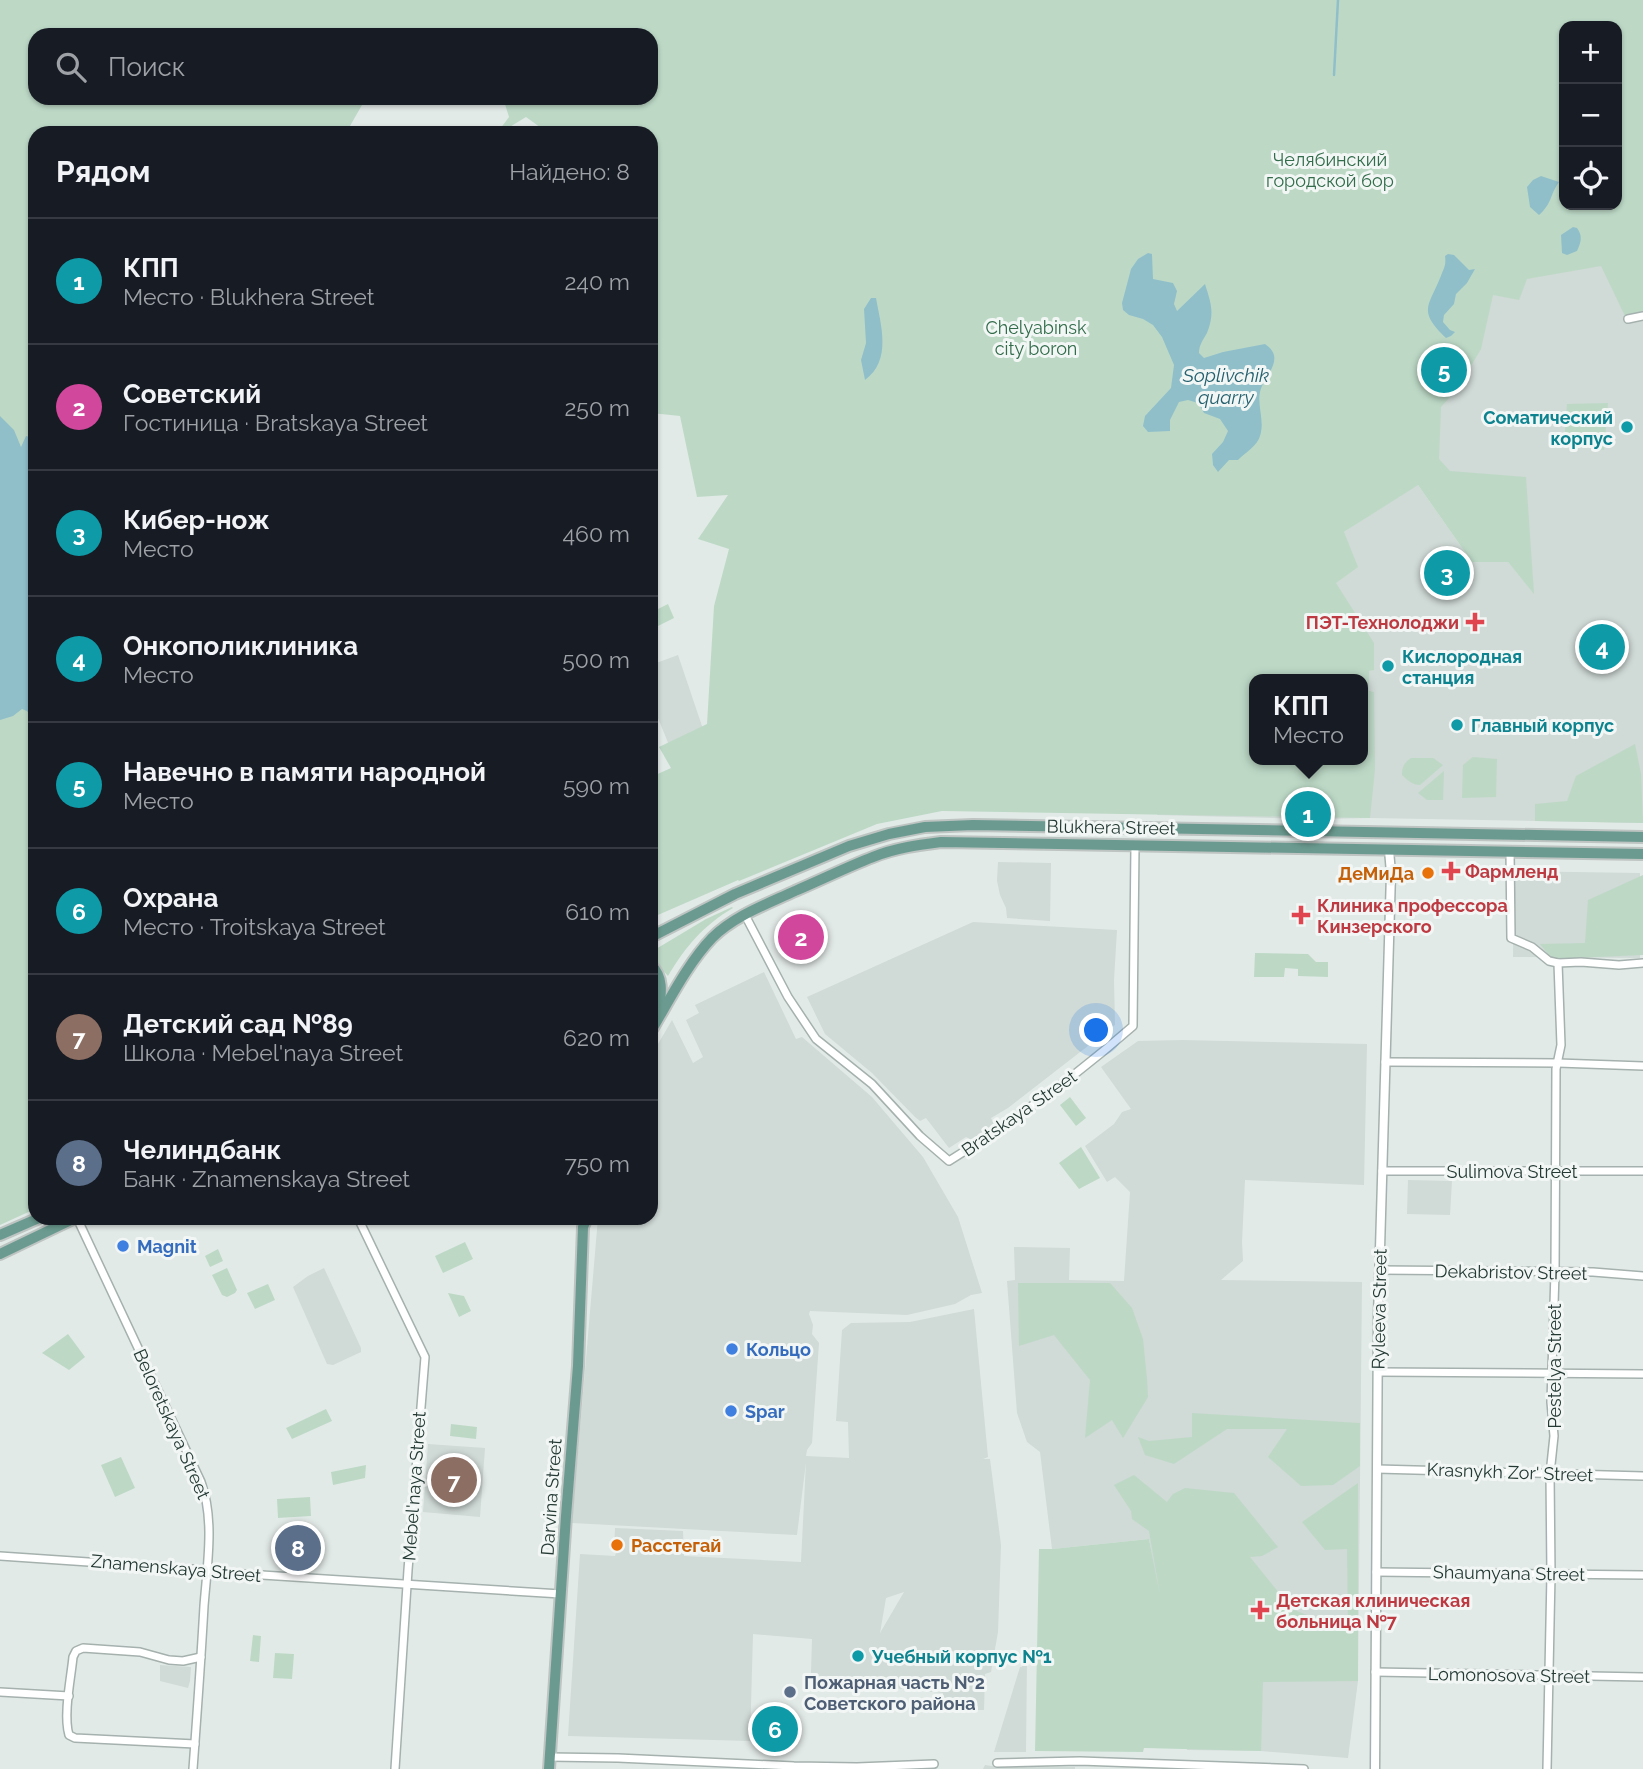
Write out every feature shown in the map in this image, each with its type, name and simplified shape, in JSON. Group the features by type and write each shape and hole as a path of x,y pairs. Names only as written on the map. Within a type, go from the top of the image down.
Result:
{"main road":[{"name":"Blukhera Street","path":"658,933 735,894 849,846 925,827 973,825 1643,837"},
{"path":"1389,850 1390,832"},
{"name":"Blukhera Street","path":"658,1020 693,962 722,929 745,915 874,856 908,846 941,842 1643,854"},
{"path":"658,974 661,986 658,1020"},
{"path":"0,1236 28,1223"},
{"path":"0,1254 61,1225"},
{"name":"Darvina Street","path":"549,1763 580,1342 582,1225"}],"street":[{"path":"1628,319 1643,316"},
{"name":"Bratskaya Street","path":"745,915 788,997 816,1039 872,1084 920,1136 949,1161 988,1137 1091,1063 1133,1026 1135,846"},
{"name":"Ryleeva Street","path":"1375,1769 1379,1270 1391,873 1389,850"},
{"path":"1510,851 1511,938 1532,947 1549,961 1558,963 1643,963"},
{"name":"Pestelya Street","path":"1547,1769 1552,1574 1550,1474 1553,1437 1551,1402 1555,1171 1560,1045 1558,963"},
{"path":"1384,1062 1643,1066"},
{"name":"Sulimova Street","path":"1382,1171 1643,1171"},
{"name":"Beloretskaya Street","path":"79,1225 205,1492 208,1510 206,1570 193,1769"},
{"name":"Mebel'naya Street","path":"361,1225 425,1357 395,1769"},
{"name":"Dekabristov Street","path":"1379,1270 1593,1272 1643,1276"},
{"path":"1378,1372 1643,1374"},
{"name":"Krasnykh Zor' Street","path":"1377,1469 1643,1476"},
{"name":"Znamenskaya Street","path":"0,1556 561,1594"},
{"name":"Shaumyana Street","path":"1376,1572 1643,1575"},
{"path":"195,1744 75,1738 69,1735 68,1728 69,1696 74,1657 76,1651 83,1648 140,1652 169,1660 183,1661 201,1657"},
{"name":"Lomonosova Street","path":"1376,1672 1643,1677"},
{"path":"0,1692 69,1696"},
{"path":"549,1763 618,1758 787,1766 934,1764"},
{"path":"997,1763 1080,1761 1304,1769"}],"shaded area":[{"path":"1605,248 1631,293 1628,323 1643,320 1643,823 1157,815 1185,639 1336,583 1344,532 1418,484 1460,299","holes":["1418,485 1515,491 1533,592 1508,562 1472,562"]},
{"path":"678,655 703,729 669,745 658,718 658,662"},
{"path":"998,862 1051,863 1050,921 1007,918 997,881"},
{"path":"1514,871 1640,873 1640,958 1513,957"},
{"path":"973,922 1117,930 1115,1025 1008,1108 991,1118 994,1124 989,1128 972,1140 966,1137 949,1148 926,1118 920,1121 915,1117 872,1073 825,1034 807,997"},
{"path":"764,972 796,1039 802,1037 872,1097 923,1157 958,1217 982,1293 971,1295 955,1304 907,1315 810,1311 812,1334 819,1343 812,1443 806,1456 849,1458 848,1422 836,1421 842,1330 851,1323 910,1322 974,1309 988,1457 983,1459 990,1459 1001,1545 998,1632 991,1672 985,1674 984,1710 943,1710 943,1693 851,1684 836,1676 814,1676 811,1673 812,1639 753,1634 750,1741 568,1736 580,1554 615,1556 615,1528 683,1531 684,1556 801,1562 806,1462 797,1535 572,1523 597,1225 658,1225 658,1044 672,1020 693,1063 703,1057 686,1020 699,1013 695,1005","holes":["904,1592 880,1633 886,1598"]},
{"path":"1138,1041 1367,1044 1364,1185 1245,1180 1243,1261 1221,1280 1362,1282 1358,1681 1348,1758 1261,1751 1187,1750 1149,1539 1052,1549 1040,1452 1027,1442 1017,1413 1007,1281 1015,1280 1014,1247 1070,1248 1069,1280 1124,1281 1130,1192 1115,1177 1107,1182 1085,1146 1114,1124 1122,1112 1131,1109 1101,1067"},
{"path":"1408,1180 1452,1181 1450,1215 1407,1214"},
{"path":"324,1268 361,1348 361,1352 333,1365 327,1364 293,1287"},
{"path":"428,1444 485,1448 480,1517 423,1512"},
{"path":"1023,1658 1027,1658 1026,1752 994,1752 1022,1667"},
{"path":"160,1665 191,1667 188,1688 160,1681"},
{"path":"985,1765 1075,1767 1075,1769 983,1769"}],"green space":[{"name":"Челябинский городской бор","path":"0,0 1643,0 1643,311 1625,316 1601,266 1527,279 1519,300 1493,295 1481,349 1458,388 1441,407 1439,459 1450,471 1526,477 1534,594 1508,562 1472,562 1418,485 1344,532 1358,567 1336,583 1374,643 1374,670 1369,671 1369,691 1374,692 1375,769 1370,818 942,811 877,824 658,915 658,774 671,768 659,747 707,724 714,606 729,549 698,539 728,495 697,497 680,416 658,414 658,126 538,126 526,117 511,126 502,126 509,117 505,105 658,105 658,28 28,28 28,105 362,105 350,126 28,126 28,1212 0,1225"},
{"path":"1608,403 1604,450 1564,444 1567,404"},
{"path":"668,604 674,618 658,626 658,609"},
{"path":"1635,744 1641,774 1643,823 1535,821 1535,804 1567,801 1576,776"},
{"path":"1473,757 1497,759 1496,797 1462,798 1463,765"},
{"path":"1411,758 1433,758 1443,765 1417,785 1402,775 1404,765"},
{"path":"1444,771 1443,800 1427,800 1418,793"},
{"path":"1643,875 1643,955 1552,959 1540,944 1585,943 1588,900"},
{"path":"733,908 696,937 668,976 658,965 658,948 706,919"},
{"path":"1255,953 1308,954 1316,962 1328,962 1328,977 1298,976 1298,969 1285,968 1284,977 1254,977"},
{"path":"1070,1097 1086,1118 1076,1126 1060,1105"},
{"path":"1081,1147 1100,1178 1079,1189 1059,1163"},
{"path":"465,1242 473,1259 443,1273 435,1256"},
{"path":"218,1249 223,1261 210,1267 205,1256"},
{"path":"227,1268 237,1290 227,1297 222,1295 212,1275"},
{"path":"1018,1283 1110,1283 1132,1308 1143,1339 1148,1397 1123,1438 1112,1420 1085,1438 1090,1380 1054,1335 1019,1346"},
{"path":"268,1284 275,1300 255,1309 247,1293"},
{"path":"448,1293 464,1296 471,1311 459,1317"},
{"path":"68,1334 85,1357 69,1370 42,1353"},
{"path":"326,1409 332,1421 292,1439 286,1428"},
{"path":"1192,1413 1360,1423 1360,1466 1333,1485 1301,1486 1268,1457 1287,1429 1227,1429 1174,1464 1145,1455 1138,1437 1149,1441 1192,1437"},
{"path":"451,1424 477,1427 476,1439 450,1436"},
{"path":"121,1457 135,1488 115,1497 101,1465"},
{"path":"366,1465 365,1478 333,1485 331,1472"},
{"path":"1134,1475 1167,1502 1173,1494 1185,1488 1234,1493 1278,1547 1262,1556 1250,1557 1292,1609 1314,1618 1329,1630 1348,1624 1347,1549 1325,1550 1302,1522 1358,1483 1358,1681 1263,1682 1261,1751 1144,1748 1143,1752 1035,1751 1039,1549 1149,1539 1160,1595 1149,1531 1132,1519 1131,1511 1114,1485"},
{"path":"310,1497 311,1516 278,1518 277,1499"},
{"path":"253,1635 261,1636 259,1662 250,1661"},
{"path":"275,1653 294,1654 292,1679 273,1678"}],"water":[{"path":"1541,176 1559,182 1547,206 1539,215 1530,207 1527,187"},
{"path":"1573,227 1579,231 1580,242 1577,251 1567,255 1562,253 1561,235"},
{"name":"Soplivchik quarry","path":"1148,253 1152,254 1153,279 1173,283 1177,291 1174,304 1177,311 1205,284 1211,314 1207,333 1199,350 1204,358 1265,344 1274,355 1272,367 1260,392 1262,425 1259,439 1238,460 1229,460 1218,472 1213,465 1212,454 1223,442 1228,431 1220,419 1204,413 1198,403 1188,400 1179,402 1170,420 1170,431 1148,432 1143,426 1145,416 1171,388 1174,365 1162,337 1153,325 1123,310 1122,303 1131,269 1138,259"},
{"path":"1454,255 1469,270 1475,269 1467,283 1456,294 1454,304 1444,315 1443,322 1455,332 1446,338 1431,320 1428,307 1445,266 1445,256"},
{"path":"871,298 876,298 882,353 879,363 865,380 861,360 866,343 864,309"},
{"path":"0,416 14,430 21,447 28,437 28,712 22,709 13,716 0,720"}],"waterway":[{"path":"1334,75 1338,0"}],"place":[{"name":"Навечно в памяти народной","path":"1444,370"},
{"name":"Соматический корпус","path":"1627,427"},
{"name":"Кибер-нож","path":"1447,573"},
{"name":"ПЭТ-Технолоджи","path":"1475,622"},
{"name":"Онкополиклиника","path":"1602,647"},
{"name":"Кислородная станция","path":"1388,666"},
{"name":"Главный корпус","path":"1457,725"},
{"name":"КПП","path":"1308,814"},
{"name":"Фармленд","path":"1451,871"},
{"name":"ДеМиДа","path":"1428,873"},
{"name":"Клиника профессора Кинзерского","path":"1301,915"},
{"name":"Советский","path":"801,937"},
{"name":"Magnit","path":"123,1246"},
{"name":"Кольцо","path":"732,1349"},
{"name":"Spar","path":"731,1411"},
{"name":"Детский сад №89","path":"454,1480"},
{"name":"Расстегай","path":"617,1545"},
{"name":"Челиндбанк","path":"298,1548"},
{"name":"Детская клиническая больница №7","path":"1260,1610"},
{"name":"Учебный корпус №1","path":"858,1656"},
{"name":"Пожарная часть №2 Советского района","path":"790,1692"},
{"name":"Охрана","path":"775,1729"}],"park label":[{"name":"Chelyabinsk city boron","path":"1036,337"}]}
